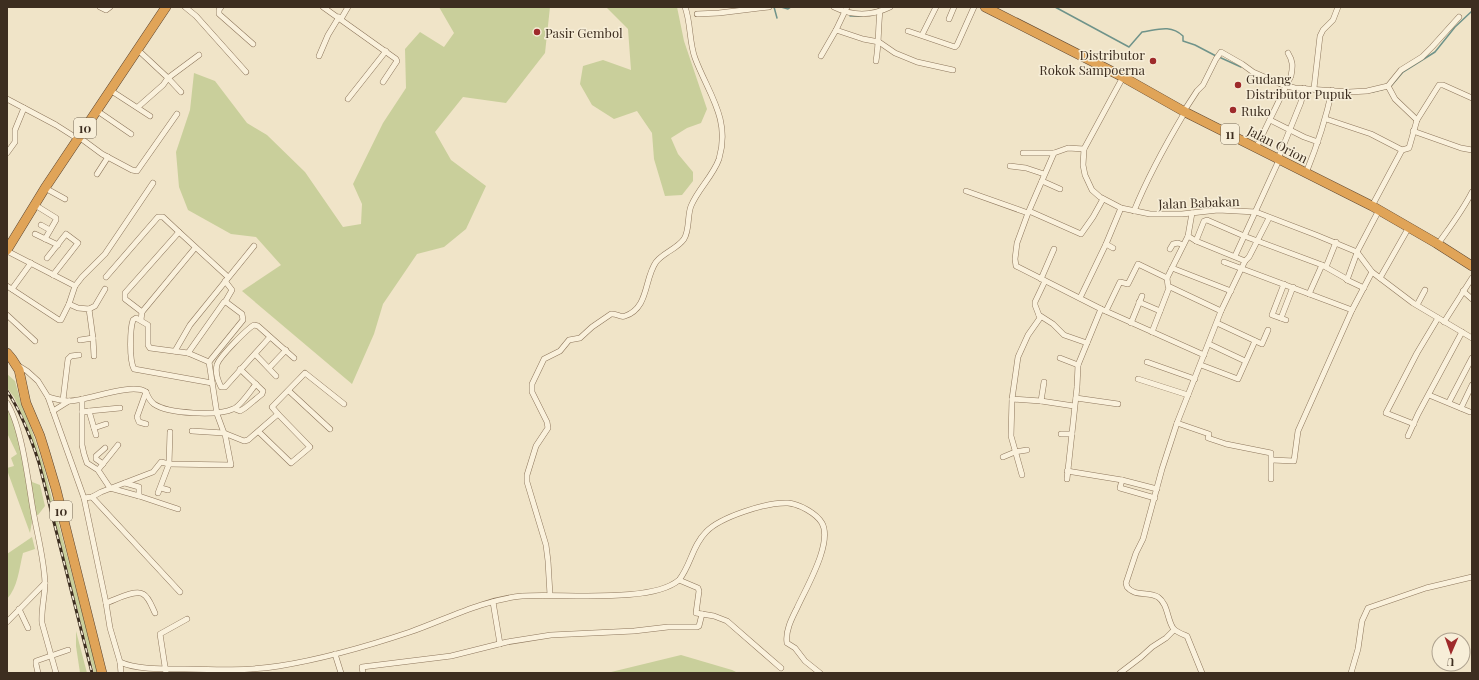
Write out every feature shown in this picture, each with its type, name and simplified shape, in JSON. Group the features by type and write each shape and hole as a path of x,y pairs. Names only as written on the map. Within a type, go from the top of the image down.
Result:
{"highway":[{"name":"10","path":"7,251 45,188 166,7"},
{"name":"Jalan Orion","path":"984,7 1123,77 1278,160 1376,208 1438,244 1472,266"},
{"name":"10","path":"7,354 16,364 26,403 40,436 56,488 102,673"}],"street":[{"path":"100,7 106,10 110,7"},
{"path":"185,7 196,16 246,72"},
{"path":"222,7 219,10 220,14 253,44"},
{"path":"323,7 397,60 383,82"},
{"path":"319,56 328,35 348,7"},
{"path":"550,595 546,545 527,482 529,467 536,446 548,428 547,422 532,392 534,378 544,359 560,352 569,340 580,338 592,327 611,314 623,316 632,313 637,308 645,296 656,263 678,245 685,237 691,206 716,166 720,155 722,132 719,112 694,56 688,15 685,7"},
{"path":"697,14 767,7"},
{"path":"834,7 859,14 880,11 890,7"},
{"path":"922,35 936,7"},
{"path":"950,18 954,7"},
{"path":"908,31 955,47 957,46 974,7"},
{"path":"1314,88 1320,36 1323,30 1333,20 1338,7"},
{"path":"821,56 846,10"},
{"path":"876,61 879,42 878,35 880,11"},
{"path":"1134,211 1162,149 1196,90 1203,85 1221,52 1253,72 1286,87 1304,90 1314,88 1332,92 1367,91 1388,87 1401,70 1422,57 1432,48 1459,17"},
{"path":"836,30 863,39 879,42 905,58 953,70"},
{"path":"138,50 181,92"},
{"path":"348,99 386,51"},
{"path":"1256,148 1286,87 1293,67 1292,60 1288,53"},
{"path":"138,107 163,85 168,78 199,55"},
{"name":"Jalan Babakan","path":"1123,77 1084,149 1083,165 1086,178 1092,190 1103,199 1121,208 1150,214 1192,213 1218,210 1256,212 1358,250 1372,272 1438,318 1445,320 1472,338"},
{"path":"1326,119 1371,134 1402,150 1409,148 1417,120 1441,85 1472,98"},
{"path":"1388,87 1395,99 1417,120"},
{"path":"110,90 150,116"},
{"path":"1235,256 1278,160 1304,90"},
{"path":"1306,173 1326,119 1332,92"},
{"path":"7,99 56,124 108,157 132,170 137,170 177,114"},
{"path":"7,153 15,142 15,130 24,108"},
{"path":"96,110 131,134"},
{"path":"1270,120 1318,142"},
{"path":"1413,131 1461,148 1472,150"},
{"path":"1023,153 1054,153 1068,148 1084,149"},
{"path":"1347,280 1358,250 1402,150"},
{"path":"1054,153 1044,174 1017,243 1015,261 1018,267 1103,310 1204,355"},
{"path":"97,174 108,157"},
{"path":"1010,166 1026,168 1044,174"},
{"path":"1042,181 1060,189"},
{"path":"31,263 10,288 60,320 69,304 75,286 105,254 153,183"},
{"path":"45,188 65,199"},
{"path":"966,191 1029,212 1081,234 1103,199"},
{"path":"1438,244 1464,207 1472,192"},
{"path":"35,205 56,218 45,239"},
{"path":"1080,298 1106,244 1121,208"},
{"path":"1152,332 1169,288 1167,278 1188,236 1192,213"},
{"path":"106,277 158,217 163,217 227,279 232,291 188,353"},
{"path":"1202,673 1187,636 1174,630 1164,604 1159,598 1153,595 1133,592 1127,587 1126,583 1136,553 1143,539 1162,469 1177,423 1221,311 1245,261 1269,218"},
{"path":"1196,241 1206,220 1324,266 1364,288"},
{"path":"41,225 50,230"},
{"path":"1381,277 1408,227"},
{"path":"142,312 125,299 125,293 179,232"},
{"path":"35,234 58,245"},
{"path":"47,258 66,234 78,244 53,275"},
{"path":"1188,236 1196,241 1245,261"},
{"path":"1310,294 1336,242"},
{"path":"1170,248 1175,243 1183,245"},
{"path":"1106,244 1113,248"},
{"path":"175,351 190,325 254,246"},
{"path":"141,320 142,312 195,248"},
{"path":"1054,249 1034,305 1039,315 1053,324 1064,335 1087,344"},
{"path":"7,251 75,286"},
{"path":"1224,262 1352,310"},
{"path":"1067,479 1078,365 1103,310 1120,282 1128,284 1138,264 1167,278"},
{"path":"1172,268 1231,292"},
{"path":"1272,460 1294,461 1298,431 1352,310 1372,272"},
{"path":"1445,320 1472,278"},
{"path":"1284,284 1272,315 1283,319 1293,288"},
{"path":"1169,288 1221,311"},
{"path":"69,304 78,308 89,309 95,306 105,289"},
{"path":"1417,304 1425,290"},
{"path":"1463,291 1472,299"},
{"path":"1131,323 1142,296"},
{"path":"84,498 92,497 110,488 153,472 157,469 160,462 169,464 231,465 224,434 217,414 209,362 243,320 242,314 225,302"},
{"path":"1139,302 1160,311"},
{"path":"89,309 94,356"},
{"path":"7,315 35,341"},
{"path":"1022,475 1015,452 1010,426 1012,399 1018,357 1028,335 1039,320 1039,315"},
{"path":"209,362 188,353 150,348 148,345 148,325 135,318 132,324 131,362 134,369 212,383"},
{"path":"1414,424 1386,413 1417,353 1438,318"},
{"path":"1217,323 1262,344 1268,330"},
{"path":"270,337 225,387 221,387 217,374 217,364 245,331 256,324 294,358"},
{"path":"1408,436 1462,332"},
{"path":"80,340 93,338"},
{"path":"1201,365 1238,379 1255,340"},
{"path":"1209,344 1243,360"},
{"path":"269,368 286,350"},
{"path":"255,354 276,376"},
{"path":"53,411 66,401 68,359 71,356 78,355"},
{"path":"1060,358 1078,365"},
{"path":"1449,402 1472,358"},
{"path":"1147,362 1195,379"},
{"path":"16,364 38,381 48,397 84,498 110,628 120,662 121,673"},
{"path":"48,397 66,401 139,389 146,392 150,400 155,405 164,409 217,414 235,409 240,411 246,408 262,394 263,390 240,369"},
{"path":"259,432 291,463 310,447 278,414 273,406 306,373 344,404"},
{"path":"1138,379 1188,395"},
{"path":"1041,401 1044,382"},
{"path":"235,409 256,384"},
{"path":"1461,408 1472,386"},
{"path":"289,391 330,429"},
{"path":"146,392 137,417 141,424 146,424"},
{"path":"1430,395 1470,412"},
{"path":"1076,398 1118,404"},
{"path":"82,399 82,434 84,454 87,463 98,470 110,488 178,509"},
{"path":"1012,399 1041,401 1074,406"},
{"path":"7,403 14,419 22,450 42,556 45,583 41,614 42,623 56,673"},
{"path":"82,412 120,408"},
{"path":"89,411 96,435"},
{"path":"192,431 224,434 248,440 278,414"},
{"path":"1177,423 1209,434 1208,438 1226,444 1272,454 1271,479"},
{"path":"94,428 106,424"},
{"path":"168,490 159,490 169,464 170,432"},
{"path":"1061,434 1072,434"},
{"path":"98,470 118,445"},
{"path":"103,464 96,459 96,456 105,448"},
{"path":"1003,457 1015,452 1027,450"},
{"path":"1067,471 1122,480 1157,489"},
{"path":"1122,480 1120,488 1154,498"},
{"path":"124,483 139,487 139,496"},
{"path":"92,497 180,592"},
{"path":"120,662 133,666 166,671 263,670 335,654 393,637 448,616 492,602 520,596 595,596 645,593 658,590 674,584 679,580 701,537 720,521 746,511 781,504 797,505 821,521 824,528 824,548 790,623 787,639 787,642 795,648 805,661 820,673"},
{"path":"1351,673 1358,649 1362,621 1368,608 1426,588 1472,577"},
{"path":"679,580 698,588 699,591 695,612 727,621 781,668"},
{"path":"7,622 45,583"},
{"path":"106,603 133,593 141,593 147,598 155,613"},
{"path":"492,602 500,644"},
{"path":"19,609 28,628"},
{"path":"363,673 362,668 451,656 500,644 551,635 634,631 668,627 697,627 700,626 702,614"},
{"path":"166,671 160,634 187,619"},
{"path":"1120,673 1152,647 1166,638 1174,630"},
{"path":"38,673 36,662 68,650"},
{"path":"335,654 341,673"}],"green space":[{"path":"439,7 550,7 545,53 506,103 463,97 435,132 451,160 486,186 466,229 444,247 417,254 383,304 374,334 352,384 242,291 281,265 256,237 231,234 188,210 179,187 176,152 190,110 194,73 215,81 247,123 267,135 305,172 343,227 361,224 362,204 353,184 383,123 406,88 405,49 420,32 444,47 454,33"},
{"path":"606,7 677,7 684,41 707,109 701,123 687,128 671,138 678,154 693,172 693,181 682,195 665,196 654,159 652,133 637,111 614,119 592,105 580,84 583,66 603,60 631,70 628,29"},
{"path":"7,374 15,381 21,403 43,464 98,673 94,673 40,464 26,423 14,397 7,388"},
{"path":"7,406 14,422 32,482 40,485 45,506 38,515 33,516 30,533 7,470 7,468 14,466 11,458 17,454 7,433"},
{"path":"32,537 35,549 23,553 14,589 7,599 7,554"},
{"path":"76,631 87,673 80,673 76,646"},
{"path":"681,655 738,673 607,673"}],"waterway":[{"path":"774,7 777,18"},
{"path":"781,7 788,9 791,7"},
{"path":"1055,7 1129,47 1142,32 1168,29 1178,32 1183,36 1183,41 1195,45 1216,56"},
{"path":"1391,86 1403,72 1435,52 1455,27 1472,11"},
{"path":"850,16 862,16"},
{"path":"1219,57 1241,67"},
{"path":"1372,92 1384,89"}],"railway":[{"path":"7,391 26,426 39,463 92,673"}],"place":[{"name":"Pasir Gembol","path":"537,32"},
{"name":"Distributor Rokok Sampoerna","path":"1153,61"},
{"name":"Gudang Distributor Pupuk","path":"1238,85"},
{"name":"Ruko","path":"1233,110"}]}
